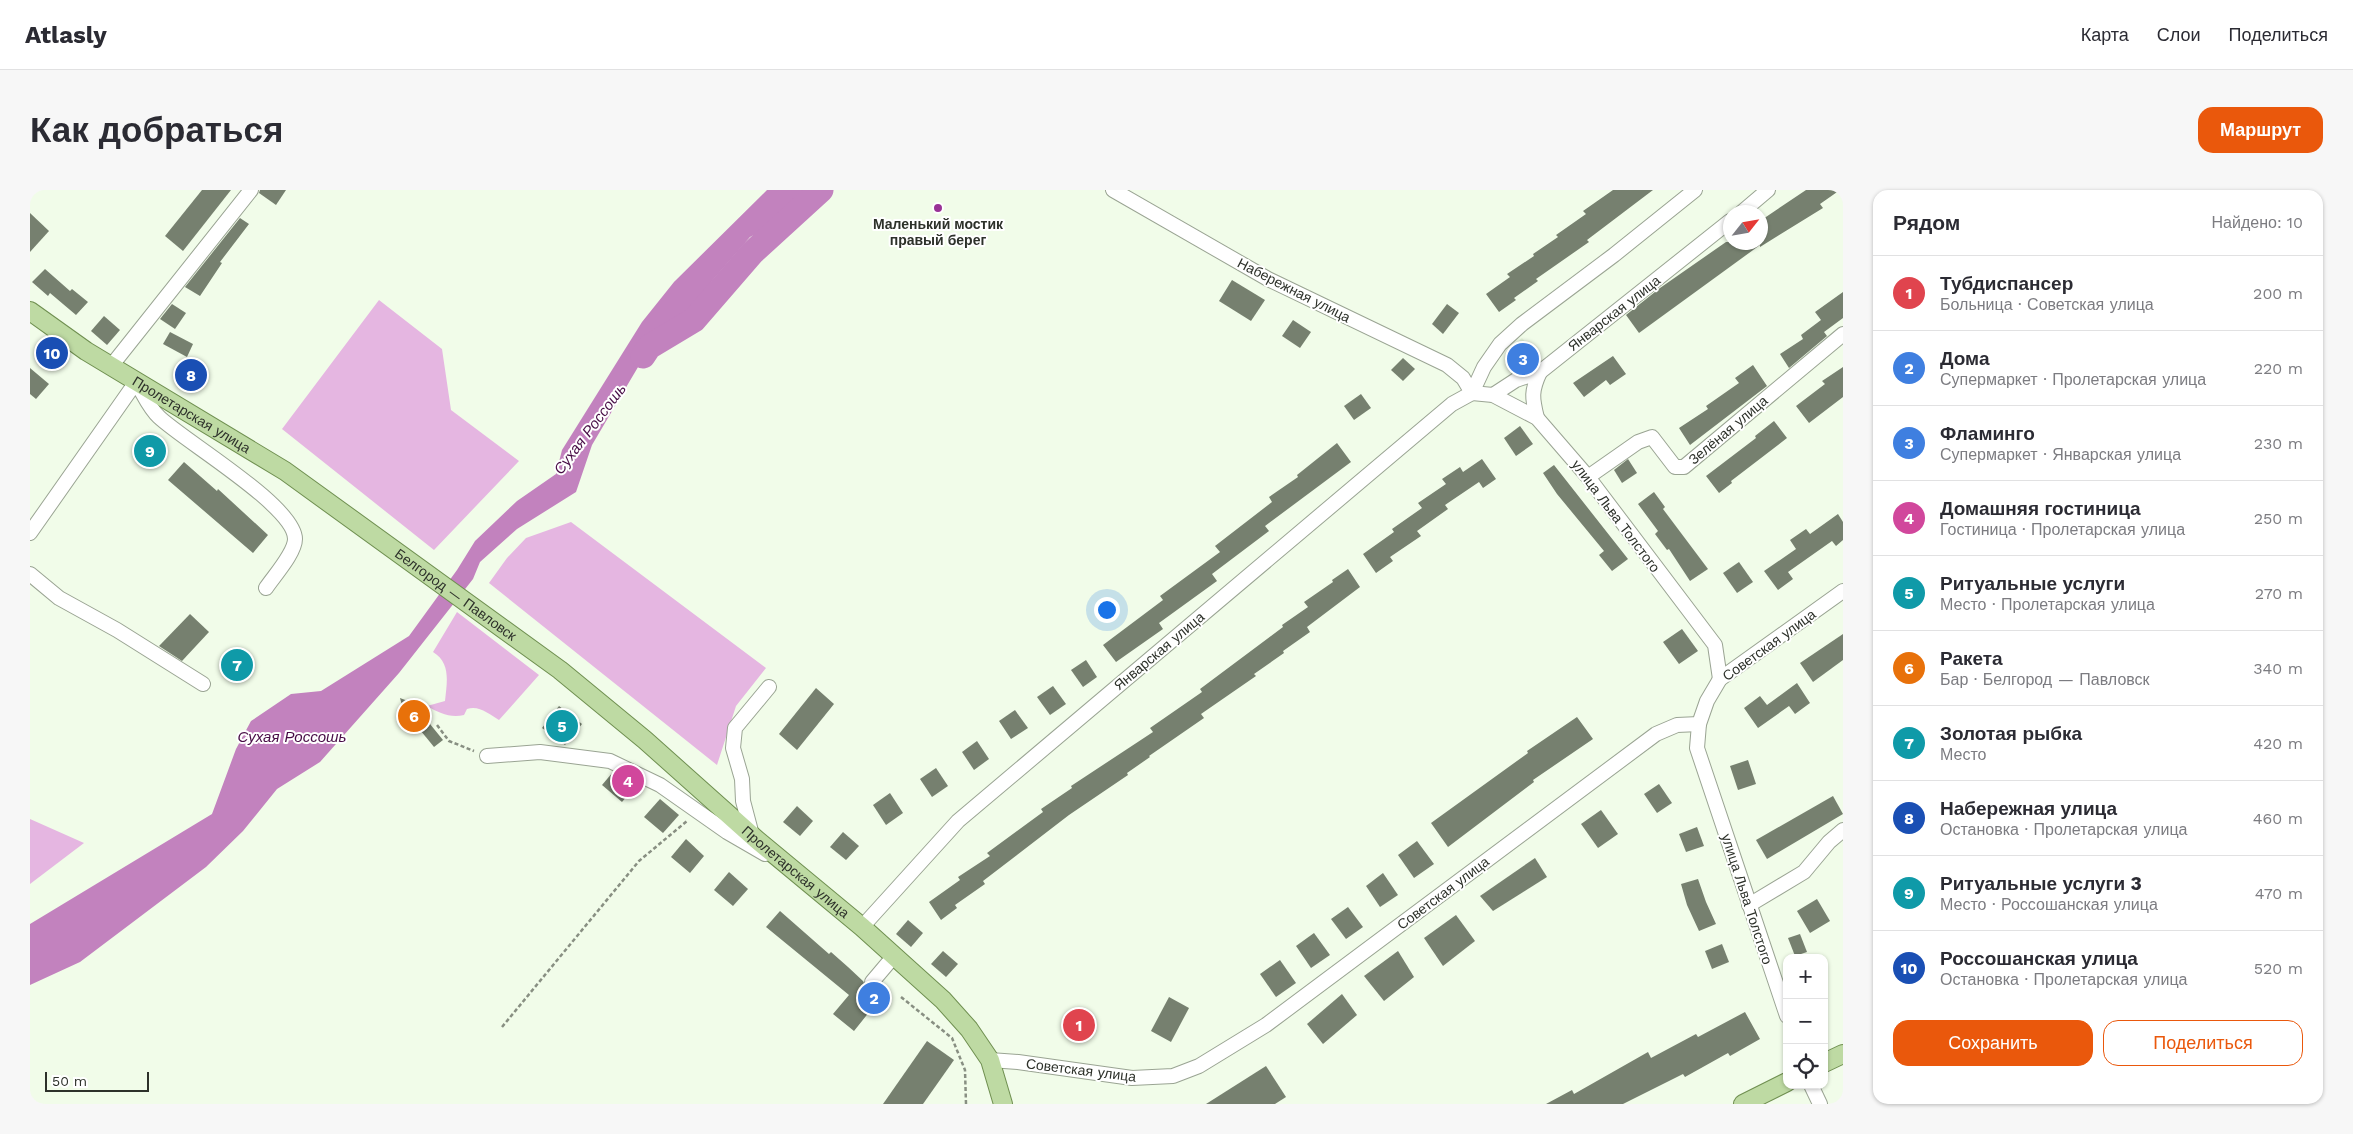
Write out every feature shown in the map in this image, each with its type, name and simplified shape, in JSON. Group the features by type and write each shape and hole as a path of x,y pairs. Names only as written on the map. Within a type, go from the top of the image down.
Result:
{"main road":[{"name":"Пролетарская улица","path":"30,311 86,351 285,471 353,520"},
{"name":"Белгород — Павловск","path":"353,520 560,670"},
{"name":"Пролетарская улица","path":"560,670 645,740 752,835 862,927 943,1000 969,1029 990,1060 1002,1101"},
{"path":"1828,1061 1843,1054"},
{"path":"1743,1104 1783,1084"}],"street":[{"path":"112,365 251,190"},
{"name":"Набережная улица","path":"1112,190 1268,280 1447,365 1463,378 1472,393"},
{"path":"1472,393 1484,367 1500,344 1522,324 1614,255 1695,190"},
{"path":"1750,205 1768,190"},
{"name":"Январская улица","path":"1493,395 1516,380 1540,372 1723,227"},
{"name":"Зелёная улица","path":"1588,477 1638,442 1652,437 1675,467 1684,467 1843,334"},
{"path":"1537,418 1533,402 1533,388 1540,372"},
{"path":"30,534 136,382 158,416 254,489 276,507 290,523 295,539 292,550 266,588"},
{"name":"улица Льва Толстого","path":"1472,393 1493,395 1537,418 1588,477 1715,645 1720,679"},
{"name":"Январская улица","path":"862,927 958,821 1452,404 1472,393"},
{"path":"30,574 59,598 117,630 203,684"},
{"name":"Советская улица","path":"990,1060 1018,1062 1132,1078 1173,1076 1199,1066 1266,1026 1656,734 1677,725 1699,724 1707,701 1720,679 1843,591"},
{"path":"752,835 743,801 742,779 733,748 735,728 769,687"},
{"name":"улица Льва Толстого","path":"1699,724 1698,748 1783,1004"},
{"path":"487,756 540,752 610,761 660,785 727,832 792,869"},
{"path":"1749,905 1804,872 1828,842 1843,830"},
{"path":"872,982 894,956"},
{"path":"1813,1089 1820,1104"}],"path":[{"path":"438,725 449,741 487,756"},
{"path":"502,1027 639,861 698,812"},
{"path":"901,997 952,1038 965,1070 966,1104"}],"shaded area":[{"path":"379,300 442,349 451,410 519,461 434,550 282,429"},
{"path":"1522,338 1535,354 1521,366 1509,349"},
{"path":"571,522 766,668 736,706 717,765 489,583 507,558 526,538"},
{"path":"457,612 539,675 499,720 476,708 467,709 464,715 454,716 440,713 427,706 445,701 447,674 443,662 433,652"},
{"path":"30,819 84,843 30,884"}],"water":[{"name":"Сухая Россошь","path":"767,190 832,190 786,219 750,237 711,282 704,308 694,320 670,335 641,362 592,445 576,492 517,529 480,562 473,579 399,673 320,762 277,789 243,831 206,867 80,962 30,985 30,924 212,814 236,749 251,721 291,694 321,691 409,636 457,570 475,541 517,501 556,474 562,450 642,322 674,282"}],"building":[{"path":"202,190 231,190 183,251 165,236"},
{"path":"260,190 286,190 276,205 259,193"},
{"path":"1613,190 1653,190 1587,240 1589,242 1536,279 1538,281 1514,298 1516,300 1499,312 1486,294 1510,277 1507,274 1534,256 1533,254 1558,237 1556,235 1586,214 1583,211"},
{"path":"1806,190 1840,190 1820,204 1823,208 1768,242 1768,216"},
{"path":"30,213 49,231 30,252"},
{"path":"240,218 249,224 220,262 222,263 200,296 185,287"},
{"path":"1723,244 1723,250 1753,250 1639,333 1626,315 1660,288"},
{"path":"45,269 70,291 72,289 88,302 76,315 50,293 48,296 32,282"},
{"path":"1232,280 1265,300 1251,321 1219,301"},
{"path":"1843,292 1843,318 1824,332 1827,336 1789,368 1780,354 1803,339 1801,335 1821,320 1815,312"},
{"path":"172,304 186,313 175,329 160,319"},
{"path":"1447,304 1459,313 1443,334 1432,324"},
{"path":"104,316 120,330 107,345 91,331"},
{"path":"1293,320 1311,332 1300,348 1282,336"},
{"path":"170,332 193,344 187,357 163,344"},
{"path":"1613,356 1626,374 1610,385 1606,380 1584,397 1573,383"},
{"path":"1403,358 1415,369 1403,381 1391,370"},
{"path":"1753,365 1767,386 1690,445 1679,428 1708,409 1706,406 1739,383 1735,378"},
{"path":"1843,367 1843,397 1809,423 1796,406 1825,384 1822,381"},
{"path":"30,368 49,384 36,399 30,394"},
{"path":"1361,394 1371,408 1354,420 1344,406"},
{"path":"1774,421 1787,438 1731,481 1732,483 1719,493 1706,476 1756,438 1755,436"},
{"path":"1520,426 1533,444 1516,456 1504,438"},
{"path":"148,435 166,451 151,467 133,452"},
{"path":"1337,443 1351,462 1265,526 1269,531 1212,574 1217,581 1159,623 1163,629 1116,662 1103,645 1163,600 1160,596 1220,552 1215,546 1272,502 1269,497 1298,477 1297,475"},
{"path":"1482,459 1496,479 1483,488 1479,482 1445,505 1448,509 1417,531 1421,536 1390,557 1393,561 1376,573 1363,554 1394,532 1392,529 1422,508 1418,503 1446,484 1442,479 1460,467 1463,472"},
{"path":"1628,459 1637,473 1622,483 1614,470"},
{"path":"184,462 217,491 218,489 268,535 253,553 168,480"},
{"path":"1554,465 1628,559 1612,571 1599,555 1604,551 1557,494 1543,473"},
{"path":"1654,492 1665,507 1663,509 1708,569 1690,581 1669,549 1667,550 1655,534 1658,531 1638,504"},
{"path":"1838,514 1843,522 1843,540 1836,546 1832,541 1788,572 1793,579 1778,590 1764,571 1796,549 1790,540 1806,529 1810,534"},
{"path":"1739,562 1753,582 1737,593 1723,573"},
{"path":"1348,569 1360,587 1307,627 1310,632 1254,674 1256,676 1201,714 1204,718 1149,756 1127,773 1128,775 1069,815 983,881 985,884 955,905 957,908 941,920 929,902 960,880 958,877 990,856 987,853 1043,812 1041,809 1072,788 1071,786 1153,732 1150,728 1202,692 1200,689 1308,607 1304,602"},
{"path":"190,614 209,632 182,661 159,646"},
{"path":"1682,629 1698,651 1679,664 1663,642"},
{"path":"1843,634 1843,660 1813,682 1800,663"},
{"path":"1086,660 1097,677 1083,687 1071,670"},
{"path":"1797,683 1810,703 1795,714 1789,706 1758,728 1744,708 1760,696 1767,705"},
{"path":"1053,686 1066,704 1050,715 1037,697"},
{"path":"816,688 834,704 797,750 779,734"},
{"path":"400,698 413,703 443,740 434,747 403,709"},
{"path":"559,706 582,724 565,745 542,728"},
{"path":"1015,710 1028,728 1011,739 999,721"},
{"path":"1577,717 1593,739 1533,780 1534,782 1448,847 1431,823 1528,753 1527,751"},
{"path":"977,741 989,759 974,770 962,752"},
{"path":"1748,760 1756,784 1738,790 1730,766"},
{"path":"936,768 948,786 932,797 920,779"},
{"path":"613,772 637,784 622,802 602,785"},
{"path":"1659,784 1672,803 1657,813 1644,794"},
{"path":"890,793 903,813 886,825 873,805"},
{"path":"1833,796 1843,814 1767,859 1756,840"},
{"path":"660,799 679,815 663,833 644,817"},
{"path":"797,806 813,821 800,836 783,822"},
{"path":"1601,810 1618,834 1598,848 1581,824"},
{"path":"1697,827 1704,846 1686,852 1679,834"},
{"path":"843,832 859,846 846,860 830,847"},
{"path":"686,839 704,856 690,873 671,857"},
{"path":"1417,841 1434,864 1414,878 1398,855"},
{"path":"1535,858 1547,877 1493,911 1480,896"},
{"path":"729,872 748,889 733,906 714,890"},
{"path":"1383,873 1398,895 1380,907 1366,886"},
{"path":"1698,879 1716,924 1699,931 1687,905 1681,884"},
{"path":"1817,899 1830,921 1810,933 1797,911"},
{"path":"1348,907 1363,927 1346,939 1331,919"},
{"path":"780,911 829,954 831,952 848,967 863,981 867,989 875,990 882,996 854,1031 833,1014 849,995 766,927"},
{"path":"1456,915 1475,941 1443,966 1424,938"},
{"path":"908,920 923,933 911,947 896,934"},
{"path":"1314,933 1330,955 1311,968 1296,946"},
{"path":"1800,934 1807,952 1794,954 1788,938"},
{"path":"1722,944 1729,962 1712,969 1705,951"},
{"path":"943,951 958,964 946,977 931,964"},
{"path":"1398,951 1414,977 1384,1001 1364,976"},
{"path":"1280,960 1296,983 1276,997 1260,974"},
{"path":"1342,994 1357,1015 1323,1044 1307,1024"},
{"path":"1169,997 1189,1008 1171,1042 1151,1031"},
{"path":"1745,1012 1760,1039 1730,1056 1728,1053 1685,1077 1683,1074 1623,1104 1546,1104 1572,1090 1574,1094 1648,1052 1651,1058 1696,1034 1698,1037"},
{"path":"927,1041 954,1060 923,1104 883,1104"},
{"path":"1266,1066 1286,1097 1275,1104 1206,1104"}],"waterway":[{"name":"Сухая Россошь","path":"643,356 649,347 694,320 752,253 821,190"}],"place":[{"name":"Маленький мостик правый берег","path":"938,208"},
{"name":"Россошанская улица","path":"52,353"},
{"name":"Фламинго","path":"1523,359"},
{"name":"Набережная улица","path":"191,375"},
{"name":"Ритуальные услуги 3","path":"150,451"},
{"name":"Золотая рыбка","path":"237,665"},
{"name":"Ракета","path":"414,716"},
{"name":"Ритуальные услуги","path":"562,726"},
{"name":"Домашняя гостиница","path":"628,781"},
{"name":"Дома","path":"874,998"},
{"name":"Тубдиспансер","path":"1079,1025"}]}
